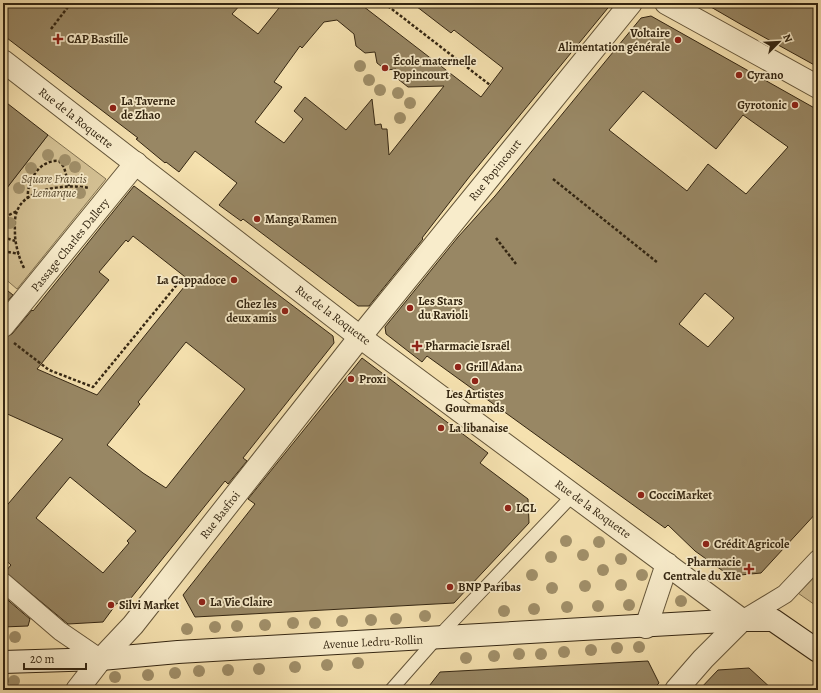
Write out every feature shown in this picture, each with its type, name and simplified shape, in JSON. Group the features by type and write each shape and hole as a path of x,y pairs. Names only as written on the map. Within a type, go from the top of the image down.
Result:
{"street":[{"name":"Rue Popincourt","path":"360,337 632,3"},
{"path":"666,3 818,87"},
{"name":"Rue de la Roquette","path":"3,61 360,337 742,620"},
{"name":"Passage Charles Dallery","path":"6,333 40,281 136,164"},
{"name":"Rue Basfroi","path":"77,690 101,659 133,625 360,337"},
{"path":"676,690 703,659 742,620 785,594 818,559"},
{"path":"646,627 667,564"},
{"path":"3,582 60,631 101,659"},
{"path":"742,620 773,620 818,651"},
{"name":"Avenue Ledru-Rollin","path":"3,662 101,659 230,649 436,639 742,620"}],"lane":[{"path":"391,690 436,639 573,495"}],"path":[{"path":"51,29 71,3"},
{"path":"384,3 490,85"},
{"path":"28,199 28,190 31,180 45,164 51,160 59,161 64,167 69,186"},
{"path":"553,179 658,263"},
{"path":"3,223 9,215 17,211 28,199 36,194 51,188 69,186 90,188"},
{"path":"17,211 15,240 19,254 26,270 40,281"},
{"path":"3,237 15,240"},
{"path":"496,238 516,264"},
{"path":"3,252 19,254"},
{"path":"6,333 49,370 93,387 184,276"}],"green space":[{"name":"Square Francis Lemarque","path":"48,135 106,179 17,289 3,277 3,193"},
{"path":"818,565 818,607 795,591"}],"building":[{"path":"3,3 242,3 232,14 258,34 283,3 359,3 481,97 503,68 454,30 451,33 412,3 612,3 470,176 422,238 423,239 369,306 358,306 243,219 241,221 219,205 237,183 195,151 179,172 166,162 165,163 136,139 138,138 3,35","holes":["337,20 354,34 356,46 365,53 375,52 377,63 386,70 396,69 398,79 408,87 444,86 389,155 387,129 382,129 381,124 375,125 372,99 346,130 305,97 294,111 303,119 284,143 255,122 282,87 274,82 300,46 302,48 324,22"]},
{"path":"704,3 818,3 818,67 742,25"},
{"path":"651,16 818,110 818,511 761,573 730,576 695,551 668,525 665,528 427,356 422,362 386,334 385,327 458,237 495,196 641,18","holes":["643,91 716,149 743,115 788,147 746,194 708,164 687,191 609,130","705,293 734,318 708,347 679,324"]},
{"path":"3,100 48,135 3,193"},
{"path":"134,186 333,336 334,343 243,458 247,461 228,484 225,481 123,608 117,603 103,622 68,624 5,572 11,565 3,558 3,510 63,439 3,412 3,338 12,334 32,310 33,311","holes":["133,236 189,280 184,287 97,395 37,369 109,280 99,272 126,240 128,242","186,342 245,389 166,488 143,473 107,445 140,404 138,402","70,477 136,531 127,541 129,543 103,573 36,518"]},
{"path":"3,287 13,295 3,306"},
{"path":"362,358 488,453 480,463 528,499 529,523 454,603 195,617 183,595 255,504 248,499"},
{"path":"3,596 30,619 28,626 3,627"},
{"path":"648,661 659,683 652,690 426,690 440,672"},
{"path":"749,668 773,690 699,690 718,670"}],"place":[{"name":"CAP Bastille","path":"58,39"},
{"name":"Voltaire Alimentation générale","path":"678,40"},
{"name":"École maternelle Popincourt","path":"385,68"},
{"name":"Cyrano","path":"739,75"},
{"name":"Gyrotonic","path":"795,105"},
{"name":"La Taverne de Zhao","path":"113,108"},
{"name":"Manga Ramen","path":"257,219"},
{"name":"La Cappadoce","path":"234,280"},
{"name":"Les Stars du Ravioli","path":"410,308"},
{"name":"Chez les deux amis","path":"285,311"},
{"name":"Pharmacie Israël","path":"417,346"},
{"name":"Grill Adana","path":"458,367"},
{"name":"Proxi","path":"351,379"},
{"name":"Les Artistes Gourmands","path":"475,381"},
{"name":"La libanaise","path":"441,428"},
{"name":"CocciMarket","path":"641,495"},
{"name":"LCL","path":"508,508"},
{"name":"Crédit Agricole","path":"706,544"},
{"name":"Pharmacie Centrale du XIe","path":"749,569"},
{"name":"BNP Paribas","path":"450,587"},
{"name":"La Vie Claire","path":"202,602"},
{"name":"Silvi Market","path":"111,605"}]}
